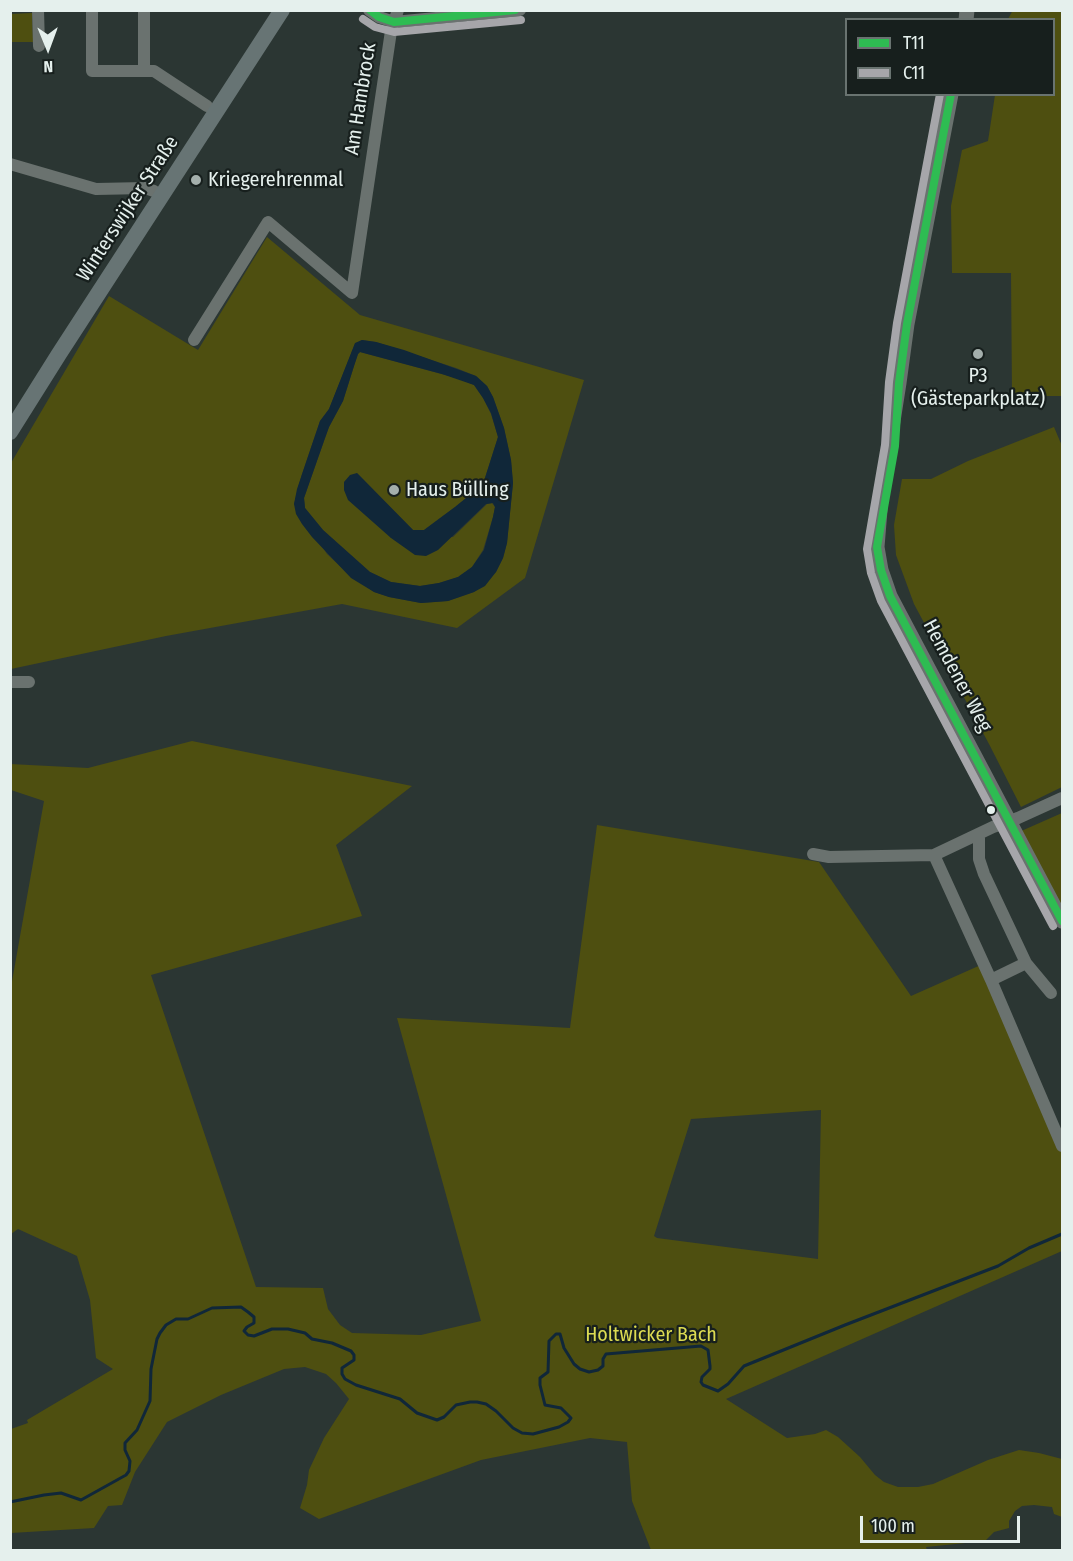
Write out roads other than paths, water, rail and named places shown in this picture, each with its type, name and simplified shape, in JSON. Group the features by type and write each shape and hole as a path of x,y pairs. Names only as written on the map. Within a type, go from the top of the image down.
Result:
{"main road":[{"name":"Winterswijker Straße","path":"10,432 282,10"}],"street":[{"path":"38,10 39,46"},
{"path":"92,10 92,71 154,71 207,106"},
{"path":"144,10 144,71"},
{"path":"369,10 379,17 520,10"},
{"name":"Am Hambrock","path":"194,340 268,222 352,293 390,42 396,16"},
{"name":"Hemdener Weg","path":"951,96 907,324 881,498 877,547 881,570 891,596 1062,921"},
{"path":"10,164 96,189 145,188 154,191"},
{"path":"10,682 28,682"},
{"path":"813,854 829,857 934,855 1062,798"},
{"path":"979,834 979,859 984,874 1026,963 1051,993"},
{"path":"934,855 991,980 1062,1146"},
{"path":"991,980 1026,963"}],"water":[{"path":"362,340 376,342 476,376 487,386 493,397 504,428 513,483 507,543 503,558 485,586 474,592 448,601 421,603 374,592 351,578 312,537 296,514 294,504 297,489 320,421 329,409 355,343","holes":["360,352 474,385 491,413 498,437 484,481 476,490 424,530 413,530 357,473 350,475 344,482 344,490 348,500 391,538 415,555 426,556 438,550 486,504 493,503 495,507 493,517 484,550 472,567 458,577 420,586 391,582 370,572 323,530 305,508 304,498 329,427 343,401"]}],"waterway":[{"name":"Holtwicker Bach","path":"10,1502 61,1493 81,1500 126,1475 130,1461 125,1450 125,1443 137,1430 150,1401 151,1369 160,1333 166,1325 176,1319 188,1319 212,1308 241,1307 248,1312 254,1317 254,1323 244,1331 248,1335 254,1336 272,1329 288,1329 305,1333 312,1339 332,1343 351,1351 354,1360 342,1368 345,1379 356,1385 400,1399 417,1413 437,1420 444,1417 456,1405 477,1402 486,1404 496,1411 513,1428 522,1433 533,1434 559,1427 571,1418 561,1408 545,1405 540,1385 540,1378 548,1372 549,1341 556,1334 560,1334 564,1348 574,1364 589,1372 603,1366 606,1354 701,1346 708,1350 710,1366 701,1382 718,1391 728,1384 744,1366 998,1266 1029,1248 1062,1234"}],"place":[{"name":"Kriegerehrenmal","path":"196,180"},
{"name":"P3 (Gästeparkplatz)","path":"978,354"},
{"name":"Haus Bülling","path":"394,490"}]}
